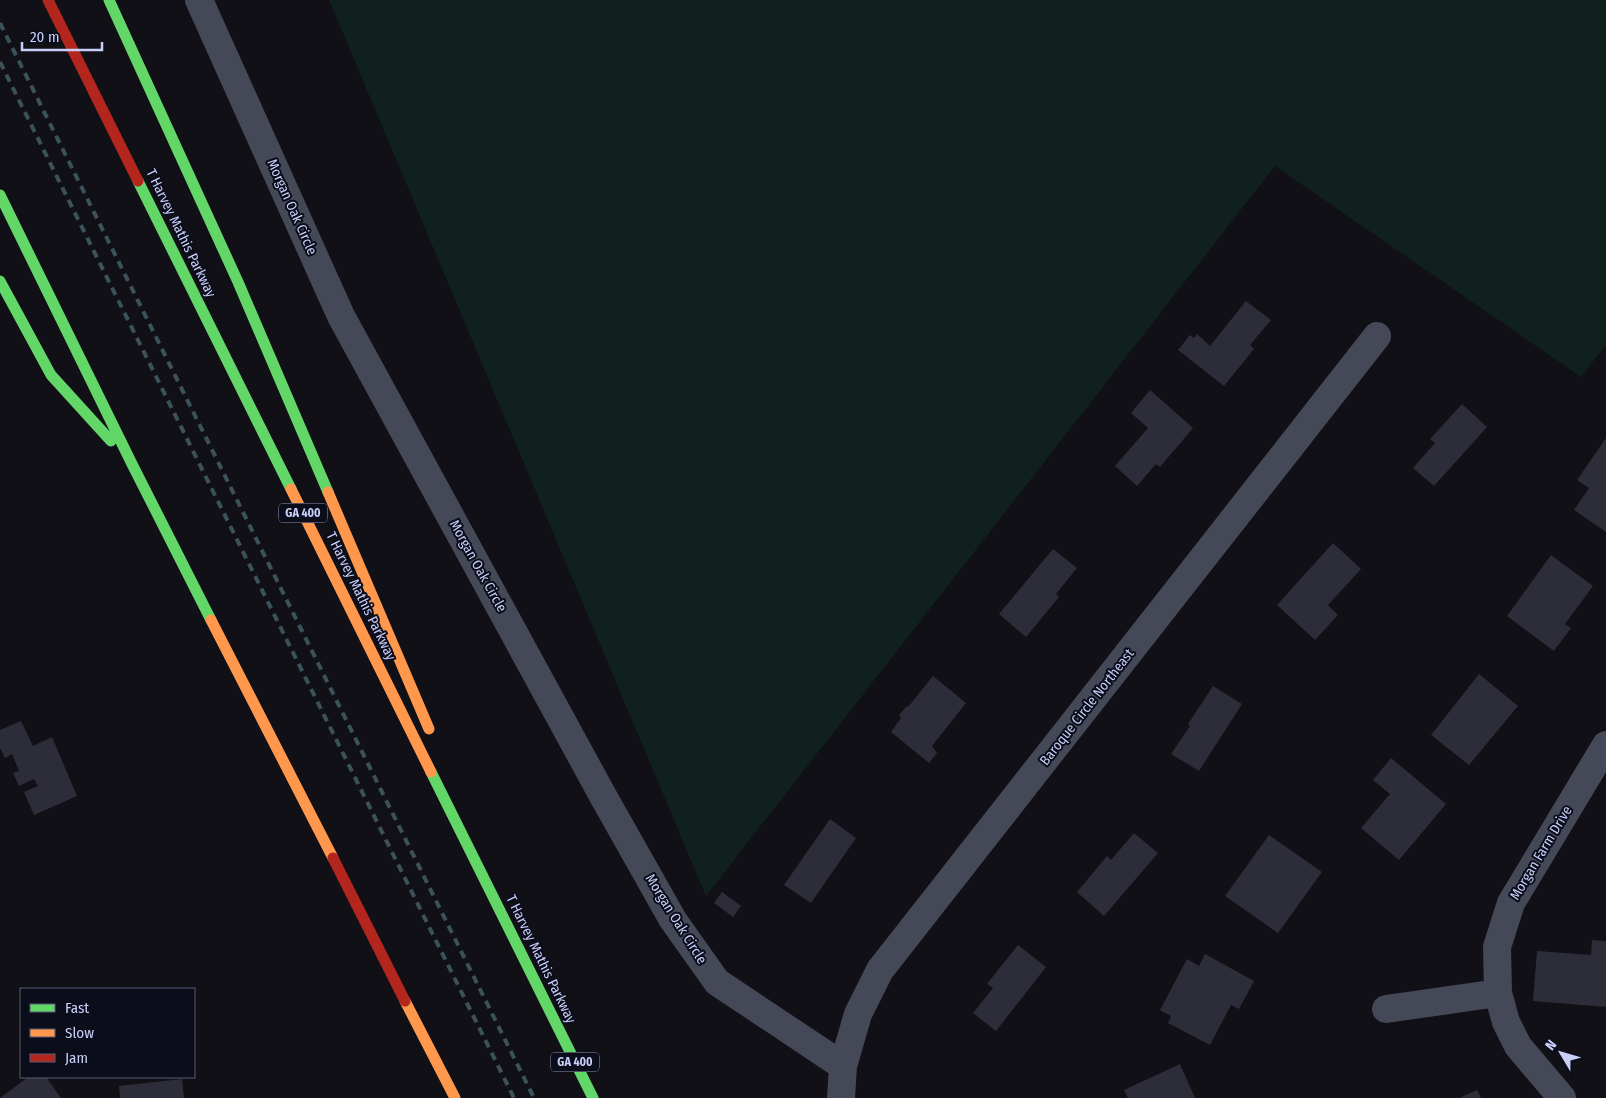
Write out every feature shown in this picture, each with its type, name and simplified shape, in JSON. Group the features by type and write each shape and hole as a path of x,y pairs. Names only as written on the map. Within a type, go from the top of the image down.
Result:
{"highway":[{"name":"T Harvey Mathis Parkway","path":"48,0 593,1098"},
{"path":"109,0 250,310 433,737"},
{"path":"0,195 132,464 454,1098"},
{"path":"0,281 51,375 132,464"},
{"path":"476,836 558,1026"}],"street":[{"name":"Morgan Oak Circle","path":"199,0 341,316 603,796 673,920 717,982 843,1066"},
{"name":"Baroque Circle Northeast","path":"841,1098 843,1066 858,1014 880,970 1377,336"},
{"name":"Morgan Farm Drive","path":"1562,1098 1518,1046 1506,1022 1498,992 1497,947 1511,903 1606,745"},
{"path":"1386,1009 1498,992"}],"shaded area":[{"path":"329,0 1606,0 1606,345 1581,377 1275,166 706,896"}],"building":[{"path":"1246,301 1271,320 1250,345 1254,349 1224,386 1178,350 1190,335 1194,338 1197,334 1210,346"},
{"path":"1150,390 1193,428 1160,467 1156,464 1137,486 1115,466 1148,428 1131,413"},
{"path":"1462,404 1487,427 1434,486 1413,468 1435,443 1430,439"},
{"path":"1606,438 1606,532 1574,510 1589,488 1577,480"},
{"path":"1333,543 1361,569 1328,605 1338,615 1315,640 1277,605"},
{"path":"1053,549 1077,568 1056,594 1059,597 1026,637 999,614"},
{"path":"1551,555 1593,586 1565,624 1571,628 1554,651 1507,616"},
{"path":"1479,674 1518,706 1469,765 1431,735"},
{"path":"933,676 966,703 932,746 937,753 929,763 891,732 901,718 899,715 908,707"},
{"path":"1213,686 1242,704 1199,771 1171,754"},
{"path":"21,721 33,746 52,737 77,796 34,815 24,792 38,786 34,779 19,786 13,773 19,771 12,754 5,758 0,748 0,730"},
{"path":"1391,758 1446,804 1399,860 1361,828 1390,794 1373,780"},
{"path":"830,819 856,838 811,903 784,885"},
{"path":"1134,833 1158,853 1104,916 1077,892 1107,856 1111,860"},
{"path":"1269,835 1322,872 1278,933 1225,896"},
{"path":"722,892 741,906 733,917 714,903"},
{"path":"1592,940 1606,941 1606,1007 1533,1001 1537,951 1591,955"},
{"path":"1018,945 1046,967 996,1031 973,1013 993,988 987,984"},
{"path":"1205,954 1254,981 1239,1009 1231,1005 1210,1045 1168,1023 1171,1016 1160,1010 1187,959 1199,966"},
{"path":"1180,1064 1195,1098 1128,1098 1124,1090"},
{"path":"27,1078 47,1078 61,1098 0,1098"},
{"path":"182,1079 184,1098 120,1098 119,1086"},
{"path":"1477,1090 1481,1098 1459,1098"}],"railway":[{"path":"0,23 534,1098"},
{"path":"0,62 514,1098"}],"traffic: fast":[{"path":"109,0 238,282 328,492"},
{"path":"138,181 291,489"},
{"path":"0,195 211,620"},
{"path":"0,281 51,375 111,441"},
{"path":"431,772 593,1098"}],"traffic: slow":[{"path":"291,489 431,772"},
{"path":"328,492 429,729"},
{"path":"211,620 333,858"},
{"path":"405,1001 455,1098"}],"traffic: jam":[{"path":"48,0 138,181"},
{"path":"333,858 405,1001"}]}
